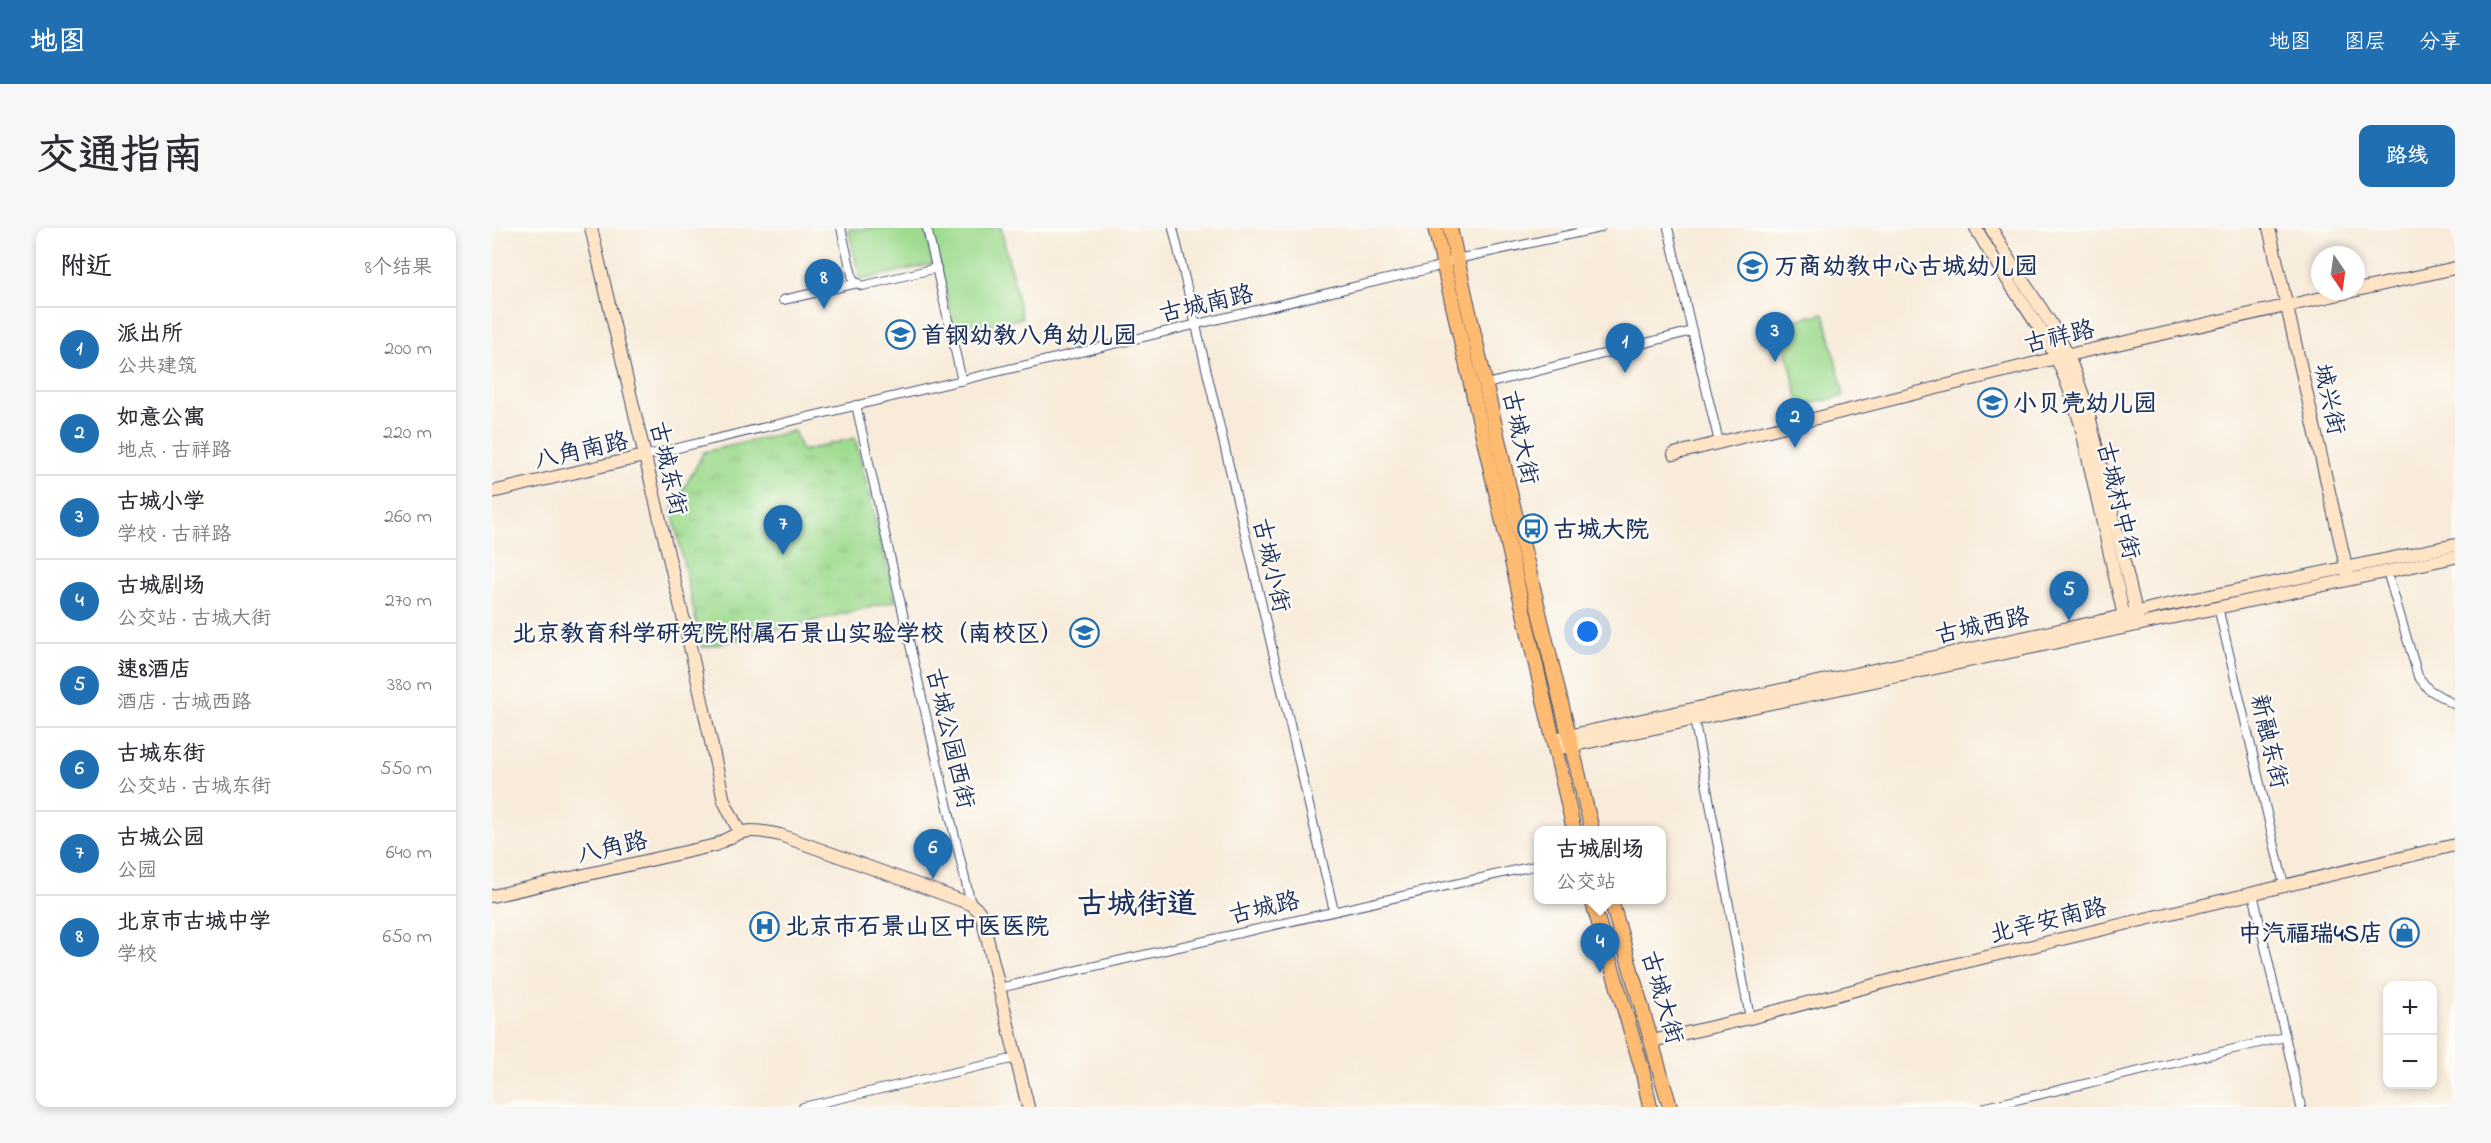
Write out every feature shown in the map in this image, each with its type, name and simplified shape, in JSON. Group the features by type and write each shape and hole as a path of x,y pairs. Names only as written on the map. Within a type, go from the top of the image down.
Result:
{"main road":[{"name":"古城大街","path":"1435,228 1573,826"},
{"name":"古城大街","path":"1450,228 1513,505 1591,826"},
{"name":"古城大街","path":"1593,904 1642,1069 1650,1107"},
{"name":"古城大街","path":"1612,904 1670,1107"}],"street":[{"name":"古城东街","path":"591,228 724,801 739,831"},
{"path":"841,228 852,280 862,286 937,268"},
{"path":"927,228 962,381"},
{"name":"古城小街","path":"1173,228 1334,911"},
{"name":"古城南路","path":"644,456 1197,326 1432,268 1457,259 1600,228"},
{"path":"1668,228 1719,442"},
{"name":"古城村中街","path":"1976,228 1991,257 2046,338 2062,356"},
{"name":"古城村中街","path":"1991,228 2052,325 2080,422 2131,620"},
{"name":"城兴街","path":"2269,228 2347,574"},
{"name":"古祥路","path":"1674,454 2062,356 2455,268"},
{"path":"783,300 858,283"},
{"path":"1487,384 1692,332"},
{"name":"古城公园西街","path":"856,405 971,904"},
{"name":"八角南路","path":"492,492 644,456"},
{"name":"古城西路","path":"1570,740 1694,718 2131,620 2218,607 2455,545"},
{"name":"古城西路","path":"1555,744 2347,574 2387,571 2455,557"},
{"path":"2387,571 2418,676 2428,689 2455,705"},
{"name":"新融东街","path":"2218,607 2284,885"},
{"path":"1694,718 1749,1018"},
{"path":"739,831 763,831 780,835 971,904 979,911 1028,1107"},
{"name":"八角路","path":"492,896 716,845 739,831"},
{"name":"北辛安南路","path":"1652,1041 1915,974 2284,885 2387,865 2455,845"},
{"name":"古城路","path":"999,988 1534,866"},
{"path":"2253,893 2301,1107"},
{"path":"1986,1107 2285,1036"},
{"path":"803,1107 1016,1058"}],"green space":[{"path":"925,228 933,264 860,280 848,229"},
{"path":"931,228 1001,228 1022,318 955,334"},
{"path":"1824,313 1844,396 1800,406 1780,323"},
{"path":"794,431 802,451 855,438 896,601 702,648 672,510 704,452"}],"place":[{"name":"万商幼教中心古城幼儿园","path":"1753,266"},
{"name":"北京市古城中学","path":"824,309"},
{"name":"首钢幼教八角幼儿园","path":"900,335"},
{"name":"古城小学","path":"1775,362"},
{"name":"派出所","path":"1625,373"},
{"name":"小贝壳幼儿园","path":"1992,403"},
{"name":"如意公寓","path":"1795,448"},
{"name":"古城大院","path":"1532,529"},
{"name":"古城公园","path":"783,555"},
{"name":"速8酒店","path":"2069,621"},
{"name":"北京教育科学研究院附属石景山实验学校（南校区）","path":"1085,633"},
{"name":"古城东街","path":"933,879"},
{"name":"北京市石景山区中医医院","path":"764,926"},
{"name":"中汽福瑞4S店","path":"2404,933"},
{"name":"古城剧场","path":"1600,973"}],"district":[{"name":"古城街道","path":"1137,903"}]}
